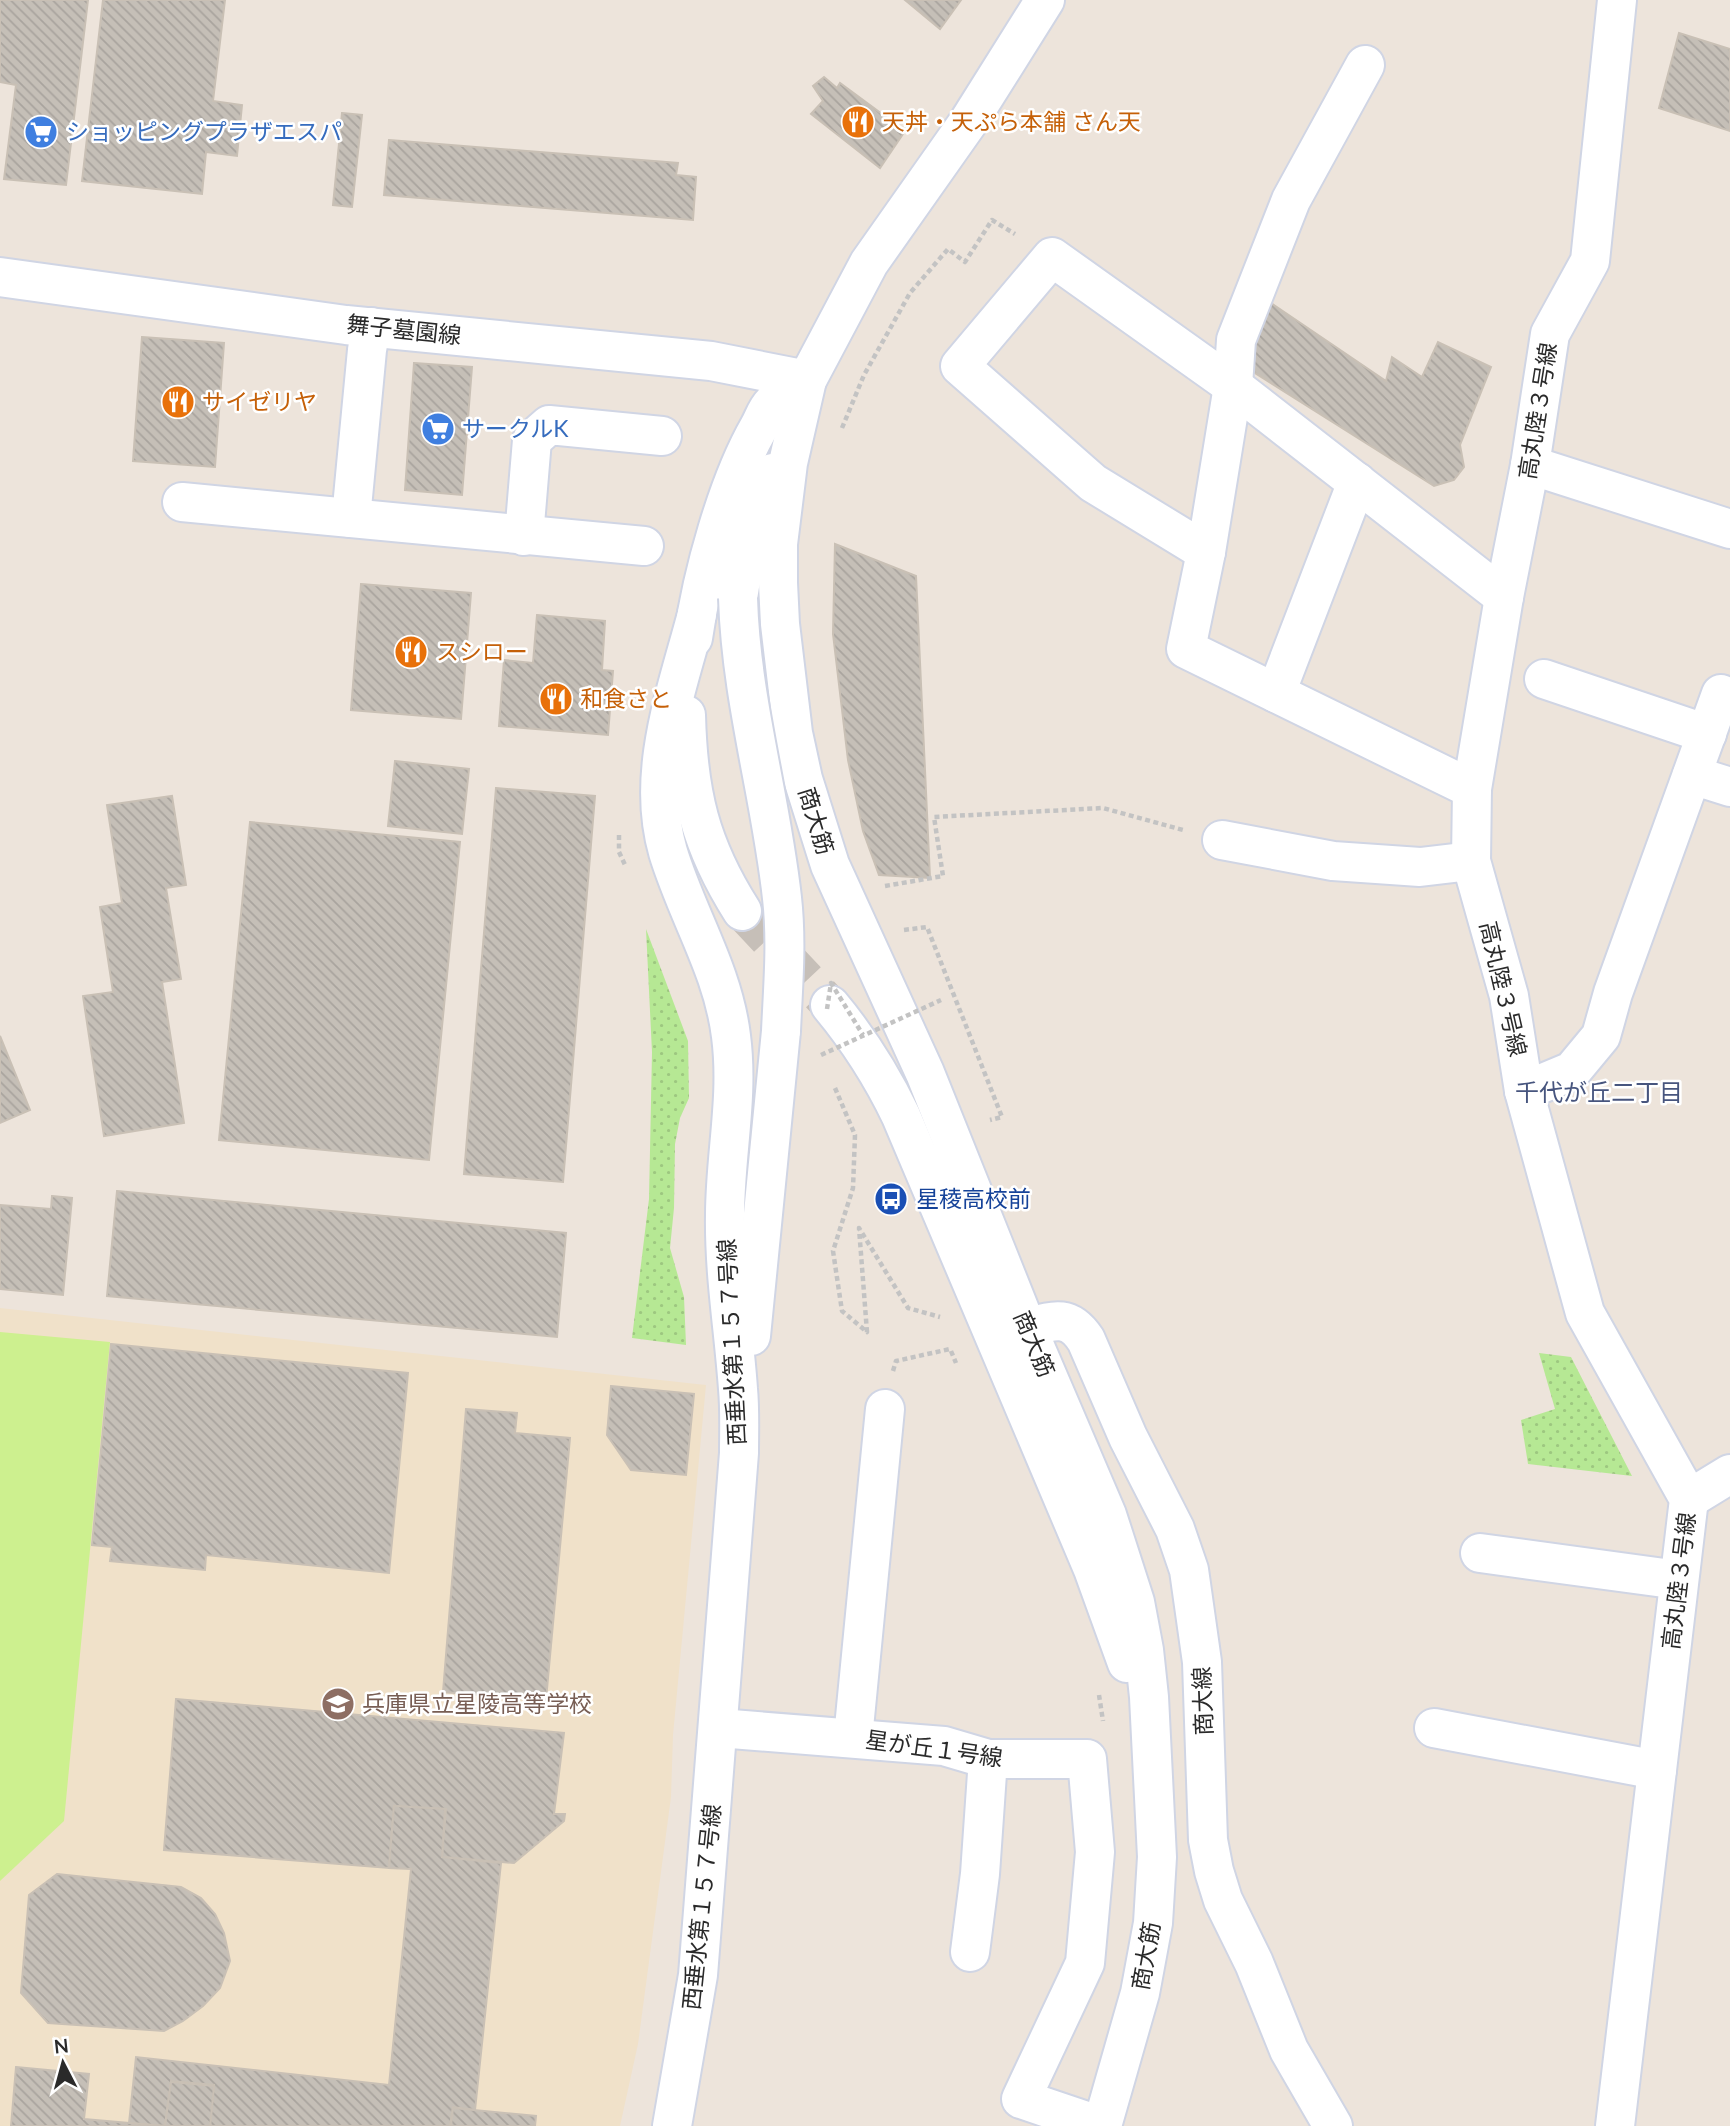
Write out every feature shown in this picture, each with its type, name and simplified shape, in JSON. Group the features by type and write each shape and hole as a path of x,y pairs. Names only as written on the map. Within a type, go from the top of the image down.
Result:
{"street":[{"name":"商大筋","path":"1045,0 969,121 869,263 807,380 796,423 783,499 778,544 778,583 786,687 803,779 830,865 925,1073 1027,1328 1107,1515 1135,1602 1149,1697 1157,1857 1153,1923 1140,1993 1102,2126"},
{"name":"高丸陸３号線","path":"1615,2126 1689,1499 1585,1313 1524,1091 1509,996 1471,861 1472,789 1504,597 1530,465 1550,334 1590,261 1617,0"},
{"path":"1365,65 1291,200 1236,340 1233,386 1206,552 1186,649 1472,789"},
{"path":"1206,552 1093,483 960,366 1052,257 1233,386 1504,597"},
{"name":"舞子墓園線","path":"0,277 371,327 711,361 807,380"},
{"path":"351,519 371,327"},
{"path":"742,911 715,865 693,798 687,758 686,713 697,614 733,484 752,439 772,402 807,380"},
{"path":"739,1453 781,1031 784,941 782,900 743,669 738,598 752,526 796,423"},
{"path":"524,536 532,440 549,425 662,436"},
{"path":"1530,465 1730,529"},
{"path":"1276,693 1357,482"},
{"path":"182,502 644,546"},
{"name":"西垂水第１５７号線","path":"671,2126 698,1975 739,1453 738,1392 725,1213 733,1114 732,1036 712,959 667,850 660,813 660,775 666,734 697,614"},
{"path":"1544,679 1707,734"},
{"path":"1524,1091 1572,1071 1601,1036 1721,694"},
{"path":"1692,775 1730,787"},
{"path":"1222,840 1345,862 1420,867 1471,861"},
{"name":"商大筋","path":"828,1012 858,1039 901,1116 1093,1569 1125,1653 1153,1781"},
{"name":"商大線","path":"1027,1328 1049,1321 1064,1321 1078,1327 1128,1437 1175,1529 1189,1570 1202,1662 1208,1840 1214,1871 1223,1900 1254,1963 1289,2050 1333,2126"},
{"path":"853,1738 885,1409"},
{"path":"1689,1499 1730,1474"},
{"path":"1480,1553 1679,1580"},
{"name":"星が丘１号線","path":"719,1728 944,1746 988,1759 1087,1759 1094,1852 1085,1963 1016,2113 1102,2126"},
{"path":"1434,1728 1657,1770"},
{"path":"970,1952 980,1874 988,1759"}],"path":[{"path":"839,434 864,375 910,293 948,249 965,262 992,220"},
{"path":"874,888 943,876 934,817 1103,808 1222,840"},
{"path":"619,829 619,852 631,877"},
{"path":"896,931 927,927 1002,1117 988,1120"},
{"path":"828,1012 831,983 863,1035"},
{"path":"823,1043 822,1058 863,1035 941,1000 945,1012"},
{"path":"834,1085 855,1135 853,1188 833,1251 842,1311 867,1332 859,1228 908,1308 940,1317"},
{"path":"934,1306 943,1328"},
{"path":"895,1361 951,1350 947,1339"}],"shaded area":[{"name":"兵庫県立星陵高等学校","path":"0,1308 706,1385 673,1735 671,1797 638,2044 620,2126 0,2126"}],"green space":[{"path":"646,929 688,1041 689,1098 680,1118 675,1144 670,1248 684,1297 686,1345 632,1338 649,1199 652,1052"},
{"path":"0,1332 110,1342 64,1821 0,1881"},
{"path":"1539,1353 1571,1357 1632,1476 1528,1464 1521,1420 1555,1409"}],"building":[{"name":"ショッピングプラザエスパ","path":"0,0 88,0 66,185 4,179 16,85 0,82"},
{"path":"103,0 225,0 213,101 242,105 237,156 206,152 202,194 82,181"},
{"path":"905,0 961,0 940,29"},
{"path":"1679,33 1730,49 1730,131 1659,108"},
{"name":"天丼・天ぷら本舗 さん天","path":"824,77 837,88 840,83 905,131 880,168 811,114 823,101 813,86"},
{"path":"342,113 362,115 352,207 333,205"},
{"path":"389,140 678,163 676,175 696,177 693,220 384,195"},
{"path":"1271,303 1386,381 1392,357 1422,377 1438,342 1491,367 1460,445 1464,467 1454,480 1434,486 1247,368 1248,355"},
{"name":"サイゼリヤ","path":"142,337 224,343 215,467 133,461"},
{"name":"サークルK","path":"414,363 472,367 462,495 405,490"},
{"path":"835,544 916,576 930,878 879,875 863,831 848,760 833,634"},
{"name":"スシロー","path":"361,584 471,593 461,719 351,710"},
{"name":"和食さと","path":"537,615 605,621 602,670 613,671 608,735 499,726 504,660 533,663"},
{"path":"395,761 469,769 462,834 388,826"},
{"path":"496,788 595,796 563,1182 464,1174"},
{"path":"172,796 186,885 166,888 181,979 162,982 184,1123 104,1136 83,996 113,992 100,907 122,903 107,805"},
{"path":"250,822 460,842 429,1160 219,1140"},
{"path":"0,1036 30,1110 0,1123"},
{"path":"117,1191 566,1233 557,1337 107,1296"},
{"path":"52,1196 72,1198 63,1295 0,1289 0,1205 51,1209"},
{"path":"111,1344 408,1373 389,1573 206,1555 205,1570 110,1561 112,1547 92,1545"},
{"path":"611,1386 694,1394 686,1475 631,1470 607,1435"},
{"path":"466,1409 517,1413 515,1433 570,1438 546,1700 443,1692"},
{"path":"176,1699 564,1733 554,1814 565,1814 564,1821 514,1863 442,1857 446,1809 394,1806 389,1868 164,1850"},
{"path":"394,1806 445,1809 442,1857 501,1863 475,2110 453,2107 450,2126 210,2126 214,2085 171,2081 165,2126 129,2123 136,2057 389,2085 411,1869 389,1868"},
{"path":"57,1874 181,1887 201,1898 215,1914 224,1933 230,1961 220,1988 203,2006 164,2031 48,2023 21,1993 29,1895"},
{"path":"16,2067 89,2074 84,2119 164,2126 11,2126"},
{"path":"171,2082 214,2086 210,2126 165,2126"},
{"path":"453,2108 536,2116 535,2126 451,2126"}],"tunnel":[{"path":"742,911 830,1005"}],"place":[{"name":"天丼・天ぷら本舗 さん天","path":"858,122"},
{"name":"ショッピングプラザエスパ","path":"41,132"},
{"name":"サイゼリヤ","path":"178,402"},
{"name":"サークルK","path":"438,429"},
{"name":"スシロー","path":"411,652"},
{"name":"和食さと","path":"556,699"},
{"name":"星稜高校前","path":"891,1199"},
{"name":"兵庫県立星陵高等学校","path":"338,1704"}],"district":[{"name":"千代が丘二丁目","path":"1599,1093"}]}
